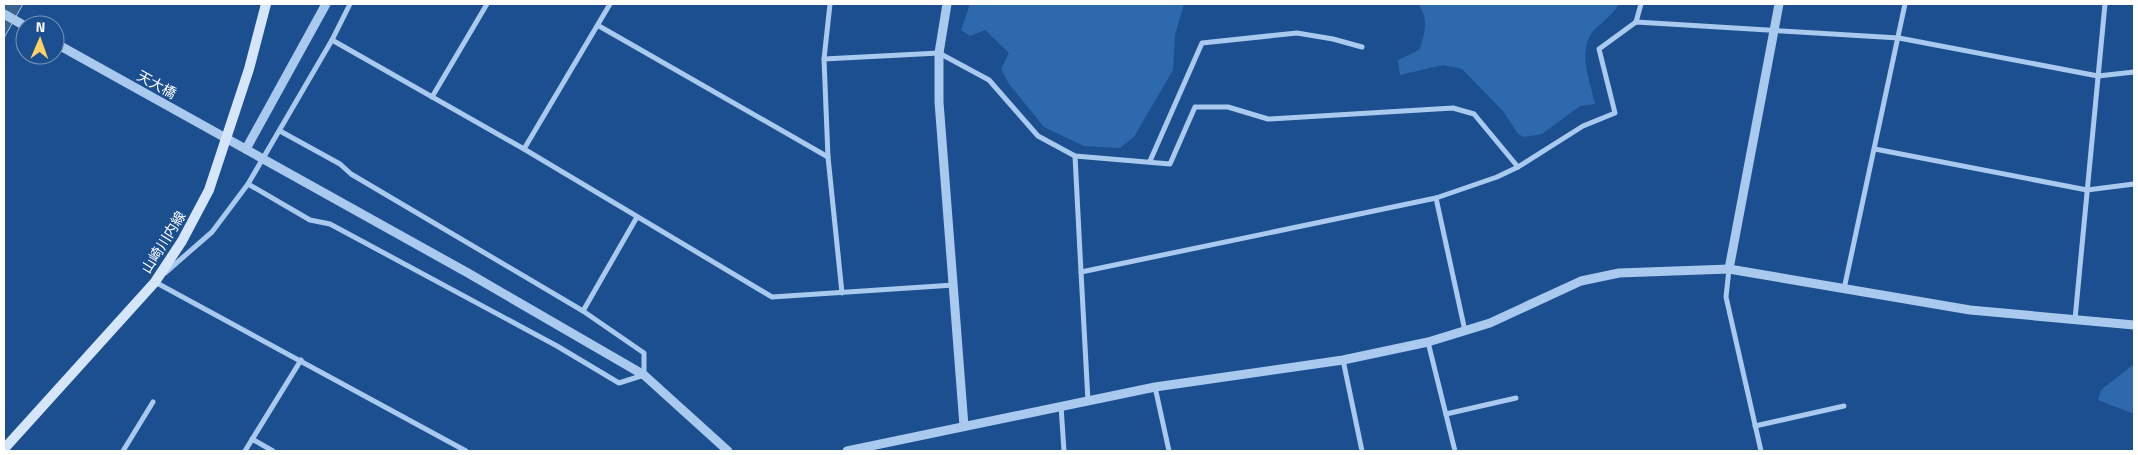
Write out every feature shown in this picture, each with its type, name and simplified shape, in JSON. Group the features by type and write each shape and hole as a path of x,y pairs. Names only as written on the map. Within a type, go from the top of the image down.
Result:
{"main road":[{"name":"山崎川内線","path":"4,449 155,282 182,241 209,190 249,69 266,4"}],"street":[{"path":"246,149 326,4"},
{"path":"350,4 332,40 248,184 212,232 155,282 466,451"},
{"path":"432,97 487,4"},
{"path":"524,149 610,4"},
{"path":"830,4 824,59 828,157 842,293"},
{"path":"947,4 938,53 938,102 964,426"},
{"path":"1081,272 1436,198 1497,177 1518,167 1584,126 1616,113 1599,49 1636,22 1641,4"},
{"path":"1761,451 1726,297 1729,269 1779,4"},
{"path":"1844,289 1905,4"},
{"path":"2075,319 2105,4"},
{"path":"4,14 15,20"},
{"path":"1636,22 1899,38 2098,76 2134,72"},
{"path":"598,26 828,157"},
{"path":"1150,161 1202,43 1297,34 1333,39 1362,47"},
{"path":"332,40 524,149 772,297 954,285"},
{"name":"天大橋","path":"65,49 468,273 644,375 728,451"},
{"path":"824,59 938,53 989,80 1038,136 1074,156 1170,164 1195,107 1228,107 1268,119 1453,108 1474,114 1518,167"},
{"path":"248,184 310,220 330,224 374,247 557,346 619,383 644,375 644,353 584,311 351,174 340,164 280,131"},
{"path":"1875,149 2087,190 2134,184"},
{"path":"1074,156 1088,402"},
{"path":"1436,198 1465,331"},
{"path":"584,311 637,217"},
{"path":"847,451 1155,388 1343,360 1428,342 1490,324 1581,281 1619,273 1729,269 1970,310 2134,325"},
{"path":"1428,342 1455,451"},
{"path":"245,451 301,360"},
{"path":"1343,360 1362,451"},
{"path":"1155,388 1169,451"},
{"path":"1446,414 1516,398"},
{"path":"123,451 154,402"},
{"path":"1061,406 1064,451"},
{"path":"1755,426 1844,406"},
{"path":"252,439 273,451"}],"shaded area":[{"path":"4,4 23,4 15,15 4,38"},
{"path":"970,4 1184,4 1175,35 1173,70 1134,137 1120,148 1084,146 1044,127 1009,84 1001,69 1009,53 985,30 970,36 961,30"},
{"path":"1418,4 1619,4 1595,29 1589,37 1586,46 1586,65 1595,104 1580,106 1542,134 1524,137 1518,134 1503,111 1462,69 1443,65 1400,75 1398,60 1419,50 1423,38 1425,20"},
{"path":"2134,364 2134,414 2098,400 2101,390"}]}
